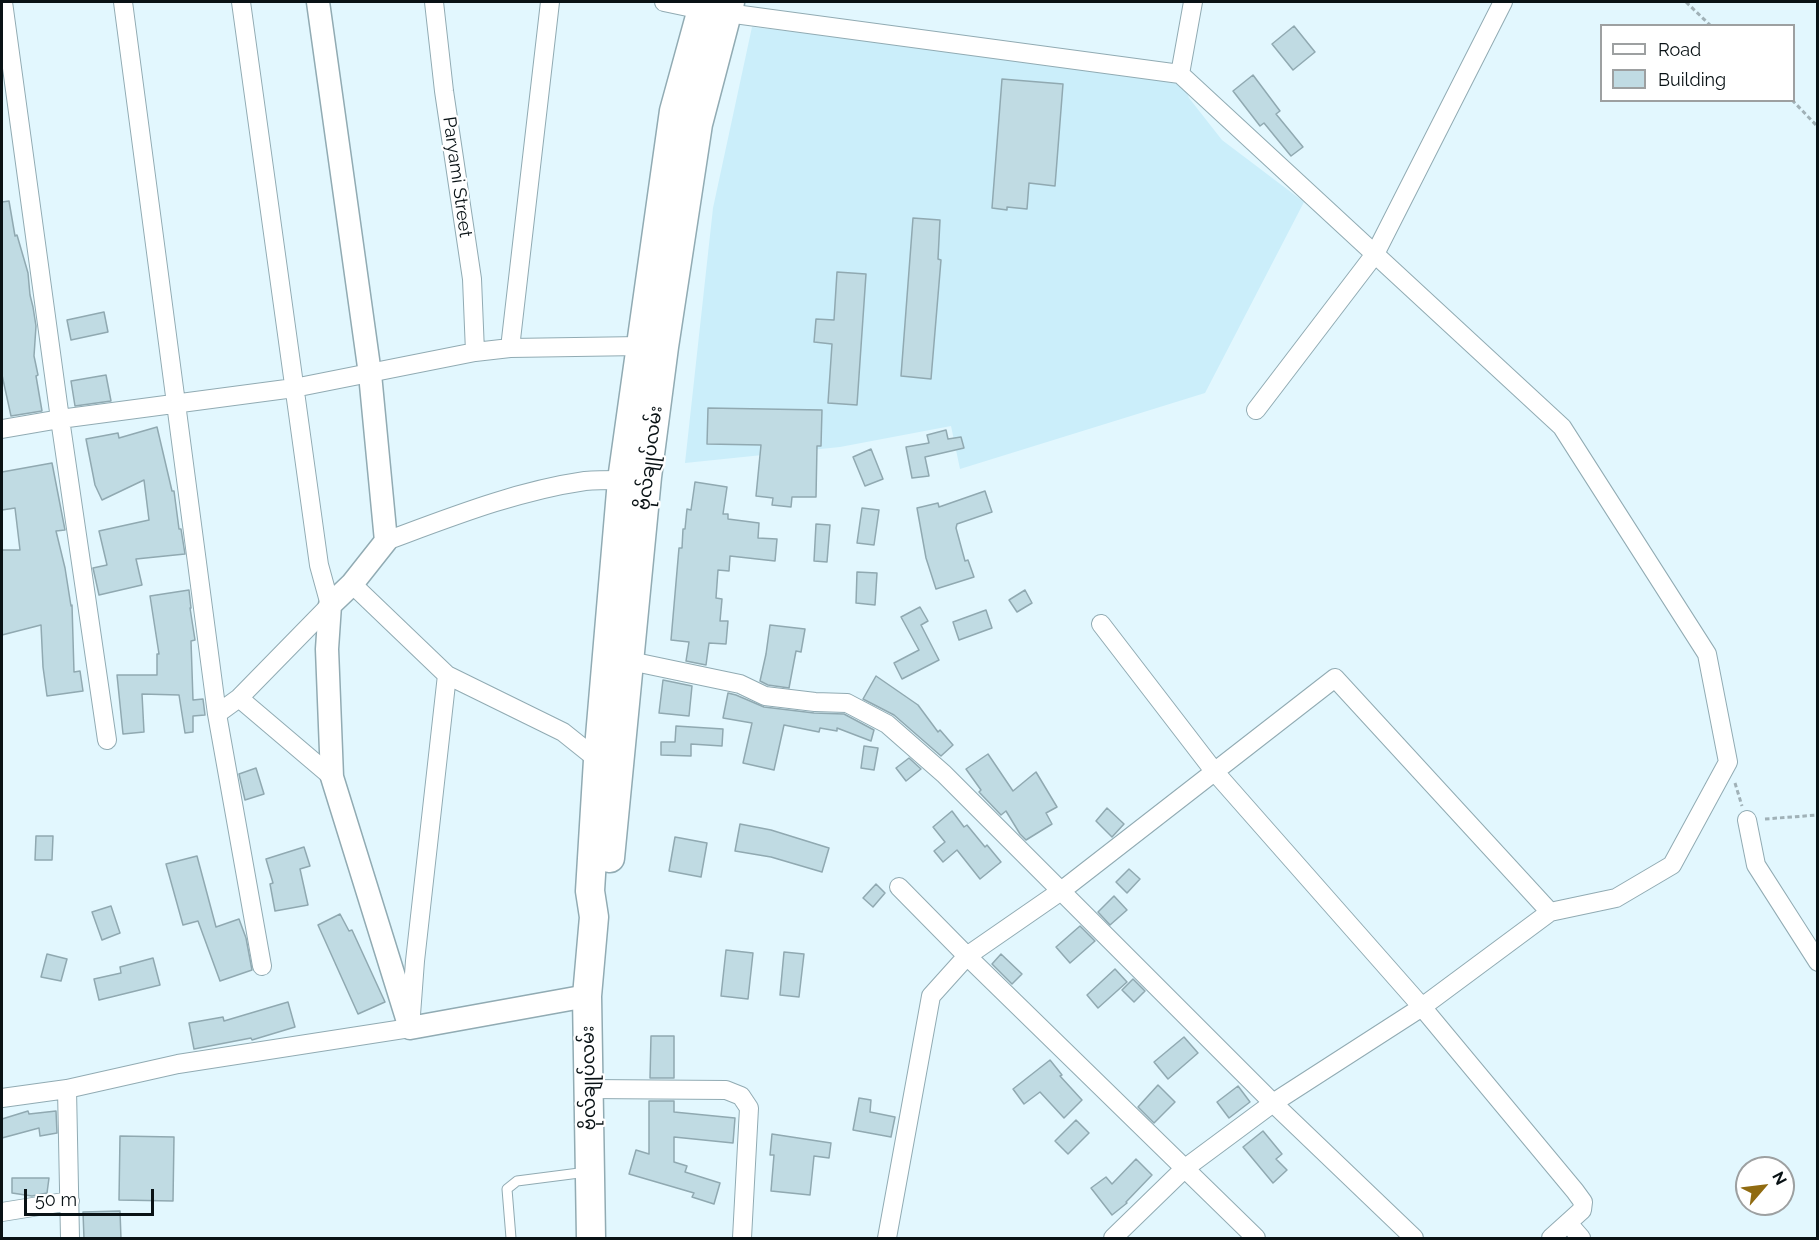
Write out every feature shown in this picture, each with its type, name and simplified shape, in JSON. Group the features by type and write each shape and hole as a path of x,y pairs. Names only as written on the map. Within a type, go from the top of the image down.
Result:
{"main road":[{"name":"ဗိုလ်ချုပ်လမ်း","path":"591,1239 588,996 594,917 590,891 598,760 621,480 674,111 716,6"},
{"name":"ဗိုလ်ချုပ်လမ်း","path":"594,917 608,879 647,477 716,6"}],"street":[{"path":"3,2 107,740"},
{"path":"123,2 218,714 262,966"},
{"path":"241,2 319,565 330,605 327,649 332,777 410,1028"},
{"path":"318,2 370,374 387,540"},
{"name":"Paryami Street","path":"434,2 444,91 472,279 475,352"},
{"path":"510,348 550,2"},
{"path":"664,2 716,6 1180,74 1562,427 1707,654 1728,762 1672,865 1616,898 1550,912 1422,1006 1273,1103 1184,1169 1117,1237"},
{"path":"1180,74 1193,2"},
{"path":"1256,410 1375,254 1503,2"},
{"path":"2,429 60,419 294,388 475,352 510,348 641,346"},
{"path":"218,714 239,698 352,584 387,540 520,494 585,481 621,480"},
{"path":"352,584 447,675 563,732 598,760"},
{"path":"1101,624 1214,771 1422,1006 1583,1202 1582,1210 1551,1239"},
{"path":"630,661 740,684 765,696 847,703 887,724 944,774 1273,1103 1414,1239"},
{"path":"410,1028 447,675"},
{"path":"887,1239 931,996 968,956 1061,891 1335,678 1550,912"},
{"path":"239,698 332,777"},
{"path":"1747,820 1756,865 1818,962"},
{"path":"899,887 1256,1239"},
{"path":"2,1098 67,1089 178,1064 410,1028 588,996"},
{"path":"67,1089 70,1239"},
{"path":"589,1089 726,1090 741,1096 749,1107 742,1239"},
{"path":"2,1212 70,1201"},
{"path":"1568,1223 1581,1239"}],"lane":[{"path":"511,1239 507,1189 517,1181 590,1171"}],"path":[{"path":"1686,2 1709,24"},
{"path":"1794,102 1818,127"},
{"path":"1728,762 1747,820 1818,815"}],"shaded area":[{"path":"752,27 1180,74 1189,98 1222,140 1304,202 1205,393 960,469 951,426 840,447 685,463 713,208"}],"building":[{"path":"1294,26 1315,52 1293,70 1272,44"},
{"path":"1253,75 1280,111 1276,114 1303,147 1291,156 1264,123 1260,126 1233,91"},
{"path":"1002,79 1063,84 1055,186 1029,183 1027,209 992,208"},
{"path":"9,201 15,236 17,235 28,273 36,326 34,356 42,411 11,416 2,375 2,202"},
{"path":"913,218 940,220 938,259 941,260 931,379 901,376"},
{"path":"837,272 866,274 857,405 828,403 832,344 814,342 816,319 834,320"},
{"path":"104,312 108,332 71,340 67,320"},
{"path":"106,375 111,401 75,406 71,381"},
{"path":"708,408 822,410 821,446 817,446 816,497 792,497 791,507 772,505 773,498 756,496 761,445 707,444"},
{"path":"157,427 172,491 174,491 185,554 136,559 142,585 99,595 93,568 107,565 99,531 149,520 144,480 102,500 95,485 86,439 118,433 119,438"},
{"path":"946,430 948,439 961,437 964,448 925,457 929,476 912,478 906,447 929,443 927,435"},
{"path":"871,449 883,479 865,486 853,457"},
{"path":"52,463 65,530 56,531 72,605 74,672 80,671 83,691 47,696 41,625 2,635 2,550 20,550 15,508 2,510 2,472"},
{"path":"695,482 727,487 723,514 728,514 728,519 759,523 758,538 777,539 775,561 730,556 729,571 718,570 716,598 722,599 720,621 728,621 726,644 709,643 706,665 686,661 689,642 671,640 679,548 682,548 683,529 685,529 687,509 691,510"},
{"path":"985,491 992,512 957,524 956,528 965,561 968,560 974,577 936,589 926,558 917,508 938,503 939,507"},
{"path":"862,508 879,510 874,545 857,543"},
{"path":"816,524 830,525 827,562 814,561"},
{"path":"857,572 877,573 875,605 856,603"},
{"path":"189,590 195,640 191,641 193,700 203,699 205,715 193,716 193,732 185,733 179,695 142,694 144,732 123,734 117,675 157,675 157,654 159,654 150,596"},
{"path":"1025,590 1032,603 1017,612 1009,600"},
{"path":"920,607 928,621 921,625 939,660 902,679 894,663 919,650 901,617"},
{"path":"986,610 992,628 959,640 953,622"},
{"path":"770,625 805,629 801,652 796,651 789,688 768,685 760,681"},
{"path":"876,676 918,705 938,732 940,730 953,745 941,756 894,715 863,699"},
{"path":"663,680 692,686 689,716 659,713"},
{"path":"728,693 764,707 844,714 874,730 871,741 837,728 837,731 820,728 819,732 784,725 774,770 743,763 752,723 723,718"},
{"path":"676,726 723,729 722,746 691,744 691,756 661,755 661,742 675,742"},
{"path":"864,746 878,748 874,770 861,768"},
{"path":"988,754 1013,791 1036,772 1057,807 1046,813 1052,824 1026,840 1006,811 1001,815 979,792 981,790 966,769"},
{"path":"909,758 921,769 906,781 896,768"},
{"path":"256,768 264,794 245,800 239,774"},
{"path":"1107,808 1124,824 1112,837 1096,821"},
{"path":"952,811 964,827 967,825 1001,862 980,879 957,850 943,862 934,851 945,842 933,827"},
{"path":"740,824 771,830 829,848 822,872 771,857 735,851"},
{"path":"36,836 53,836 52,860 35,860"},
{"path":"675,837 707,843 701,877 669,871"},
{"path":"304,847 310,866 300,869 308,905 275,911 270,884 273,883 266,859"},
{"path":"197,856 216,927 239,919 246,938 252,970 220,981 198,921 183,925 166,864"},
{"path":"1129,869 1140,879 1127,893 1116,882"},
{"path":"876,884 885,893 873,907 863,898"},
{"path":"1114,896 1127,910 1110,925 1098,912"},
{"path":"111,906 120,933 102,940 92,912"},
{"path":"340,914 349,931 352,930 385,1002 358,1014 318,925"},
{"path":"1080,926 1095,941 1070,963 1056,947"},
{"path":"726,950 753,953 748,999 721,996"},
{"path":"784,952 804,954 799,997 780,995"},
{"path":"47,954 67,959 61,981 41,977"},
{"path":"1001,954 1022,974 1012,984 992,964"},
{"path":"153,958 160,985 99,1000 94,979 121,973 120,967"},
{"path":"1115,969 1127,982 1098,1008 1087,995"},
{"path":"1133,979 1145,991 1134,1002 1122,990"},
{"path":"288,1002 295,1027 252,1040 251,1038 194,1049 189,1023 223,1017 224,1021"},
{"path":"651,1036 674,1036 674,1078 650,1078"},
{"path":"1184,1037 1198,1053 1168,1079 1154,1062"},
{"path":"1050,1060 1062,1075 1060,1076 1082,1100 1064,1118 1040,1092 1024,1104 1013,1089"},
{"path":"1158,1085 1175,1102 1154,1123 1138,1107"},
{"path":"1238,1086 1250,1102 1229,1118 1217,1102"},
{"path":"859,1098 871,1100 870,1112 895,1117 891,1137 853,1130"},
{"path":"649,1101 674,1101 674,1112 735,1118 733,1143 674,1137 674,1162 687,1166 685,1172 720,1183 714,1204 692,1197 694,1193 629,1174 636,1150 649,1154"},
{"path":"28,1111 29,1114 56,1111 57,1133 40,1136 39,1128 2,1138 2,1119"},
{"path":"1076,1120 1089,1133 1068,1154 1055,1141"},
{"path":"1263,1131 1282,1154 1276,1159 1287,1170 1273,1183 1243,1147"},
{"path":"772,1134 831,1143 829,1158 814,1156 810,1195 771,1191 774,1155 770,1155"},
{"path":"120,1136 174,1137 173,1201 119,1200"},
{"path":"1136,1159 1152,1175 1127,1203 1112,1215 1091,1188 1106,1177 1112,1184"},
{"path":"12,1178 49,1178 47,1193 32,1196 12,1193"},
{"path":"120,1211 121,1239 84,1239 83,1212"}]}
